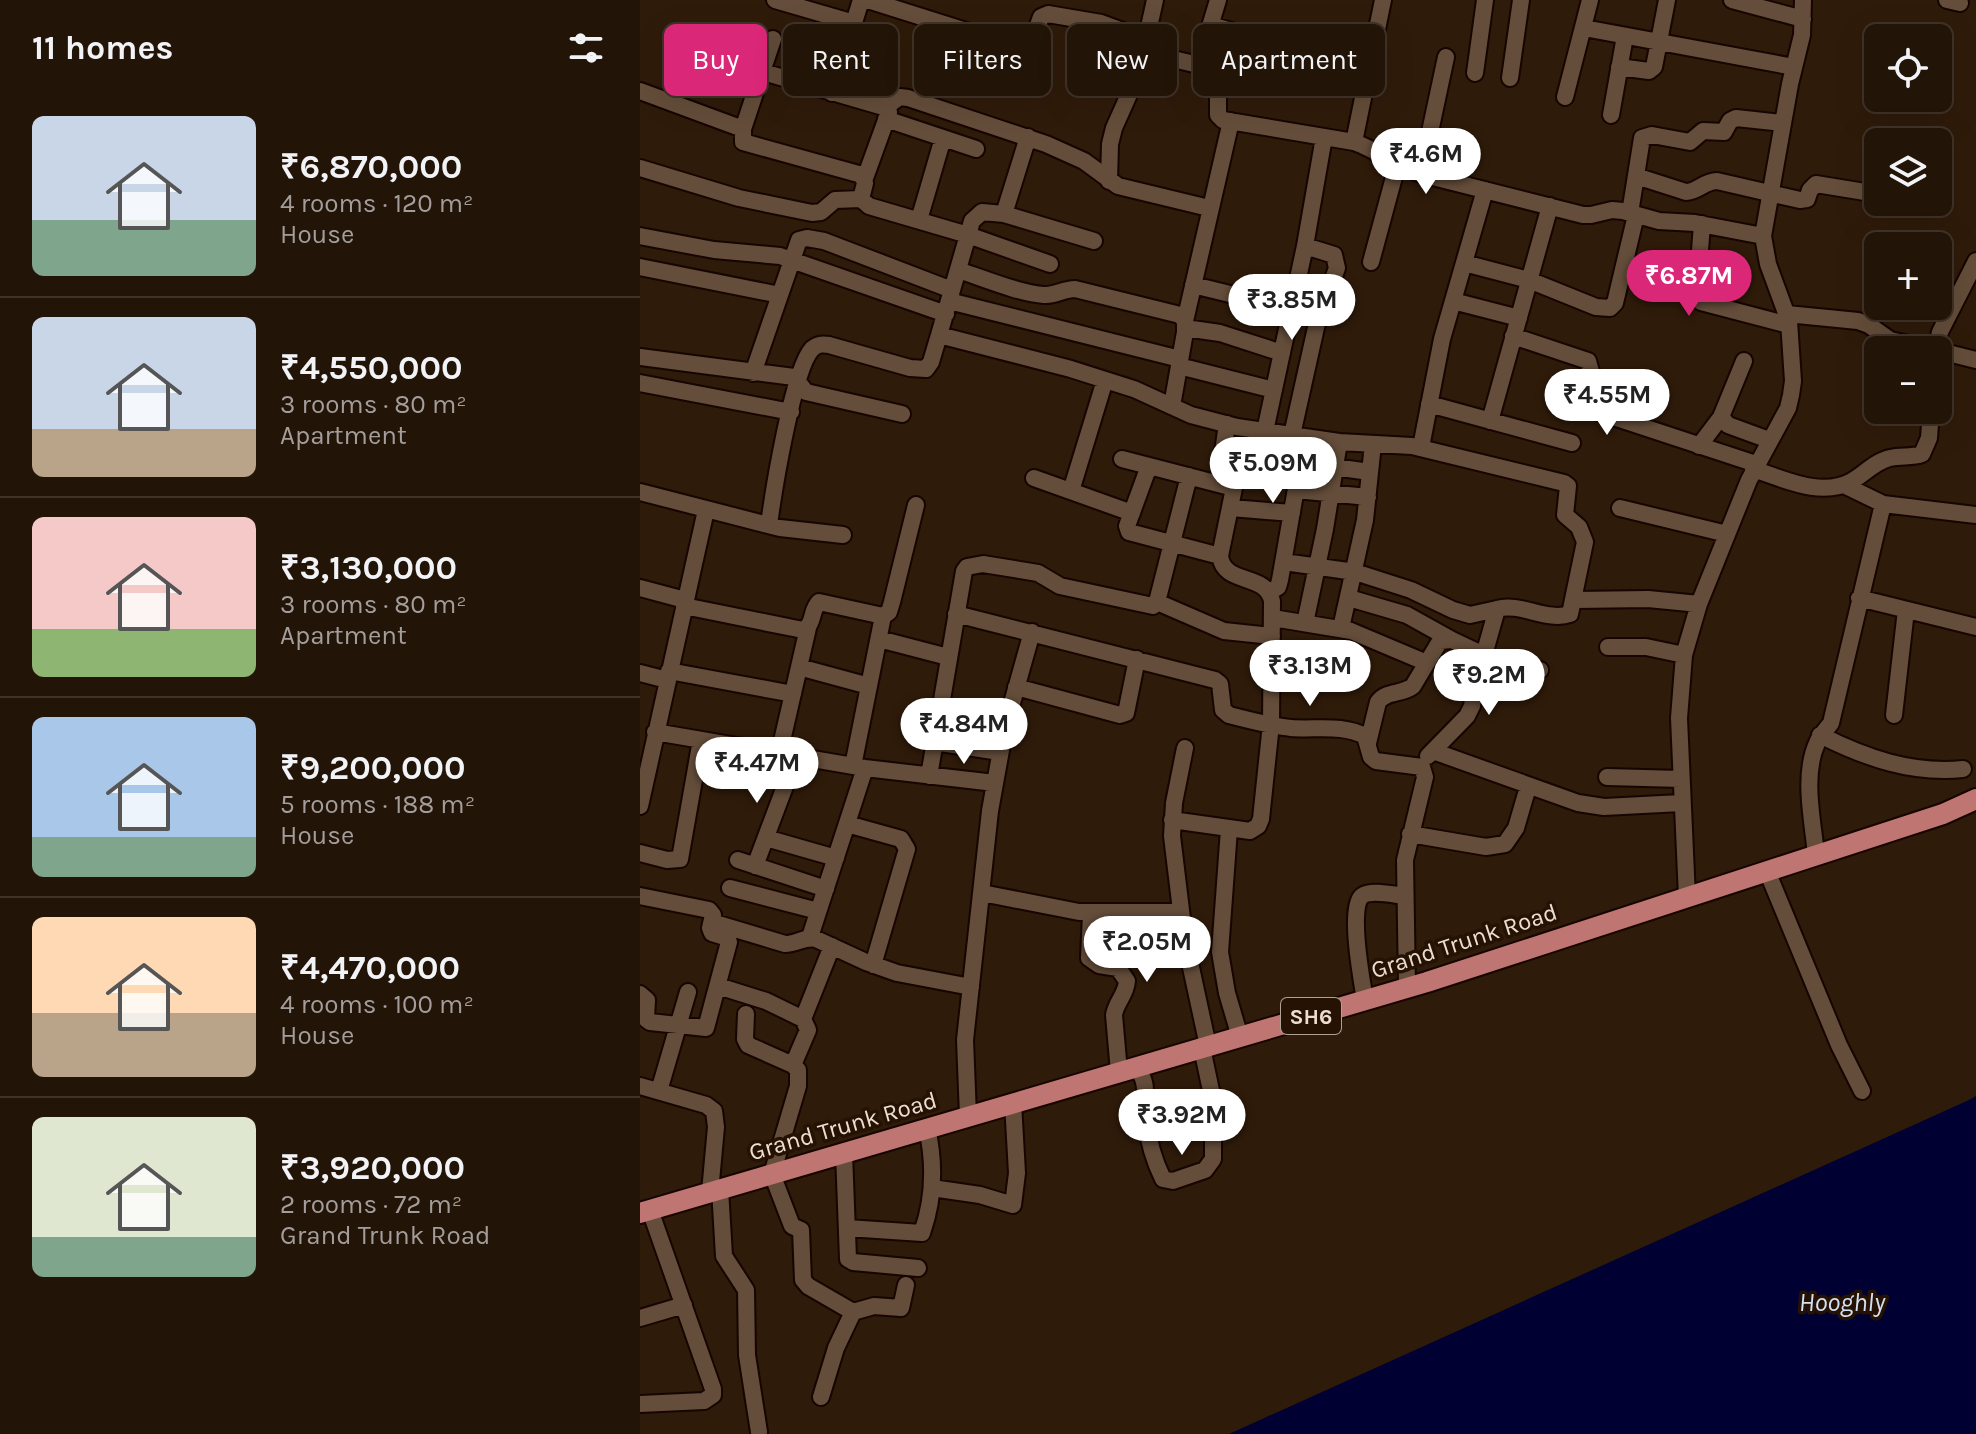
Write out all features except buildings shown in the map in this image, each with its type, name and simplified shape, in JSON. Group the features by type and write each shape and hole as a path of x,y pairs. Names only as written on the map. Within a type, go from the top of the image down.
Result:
{"main road":[{"name":"Grand Trunk Road","path":"645,1211 1407,988 1943,814 1976,799"}],"street":[{"path":"775,0 854,23 861,0"},
{"path":"868,0 1023,49 1033,39 1041,17 1048,14 1103,24"},
{"path":"1150,24 1155,0"},
{"path":"1211,24 1218,0"},
{"path":"1378,24 1383,0"},
{"path":"1475,73 1485,0"},
{"path":"1510,78 1521,0"},
{"path":"1565,97 1590,0"},
{"path":"1619,67 1649,71 1654,67 1667,0"},
{"path":"1732,0 1803,19"},
{"path":"1687,897 1679,718 1684,655 1699,604 1755,466 1788,408 1793,381 1788,320 1768,264 1763,236 1803,19 1803,0"},
{"path":"1584,28 1794,67"},
{"path":"1611,115 1625,36"},
{"path":"767,59 773,39"},
{"path":"1421,174 1446,57"},
{"path":"640,91 743,129"},
{"path":"755,96 743,129 743,142 865,178"},
{"path":"843,96 880,106 887,106 900,97 908,98 1028,137 1084,161 1109,181 1129,189 1209,208"},
{"path":"1109,181 1110,144 1128,96"},
{"path":"1218,96 1218,115 1223,120 1354,142 1397,166 1421,174 1583,215 1612,210 1659,221 1702,224 1763,236"},
{"path":"1354,142 1363,96"},
{"path":"861,199 865,178 892,103"},
{"path":"1464,263 1529,280 1596,307 1610,308 1615,303 1633,214 1640,143 1646,136 1683,143 1690,142 1703,131 1724,132 1730,121 1736,118 1782,123"},
{"path":"886,119 976,149"},
{"path":"1172,406 1193,285 1231,121"},
{"path":"1004,214 1028,137"},
{"path":"1265,431 1305,246 1324,137"},
{"path":"919,220 943,138"},
{"path":"1371,262 1397,166"},
{"path":"640,168 739,198 812,213 821,212 835,200 861,199 869,206 968,235 1050,264"},
{"path":"1636,176 1686,192 1693,192 1709,181 1769,191 1800,200 1807,199 1812,186 1816,184 1864,192"},
{"path":"1421,447 1453,301 1485,190"},
{"path":"1490,421 1550,206"},
{"path":"769,525 775,478 809,353 821,344 918,370 926,369 931,362 968,235 976,215 982,212 1004,214 1094,241"},
{"path":"1702,224 1697,290 1701,302 1788,320 1858,321 1884,336"},
{"path":"640,236 714,250 793,259 1274,390"},
{"path":"753,373 799,240 814,239 949,302"},
{"path":"1270,592 1278,587 1284,562 1300,463 1298,436 1317,323 1337,268 1337,260 1329,252 1305,246"},
{"path":"1939,336 1976,261"},
{"path":"640,267 780,295"},
{"path":"958,270 1045,295 1075,289 1166,311 1180,315 1185,324 1282,353"},
{"path":"1193,285 1317,323"},
{"path":"1036,323 1045,295"},
{"path":"1453,301 1519,318"},
{"path":"939,335 1105,380 1143,392 1191,415 1227,424 1339,442 1421,447 1558,481 1568,486 1565,515 1579,527 1585,542 1575,600 1570,614 1566,616 1511,607 1477,614 1461,613 1411,590 1355,572 1284,562"},
{"path":"1513,336 1588,361 1592,375 1588,404 1592,410 1808,486 1844,485 1891,457 1922,454 1929,438 1930,424"},
{"path":"1952,354 1976,360"},
{"path":"640,357 794,377 806,392 902,414"},
{"path":"1699,446 1721,417 1744,361"},
{"path":"1071,491 1105,380"},
{"path":"640,383 791,412"},
{"path":"1429,404 1572,443"},
{"path":"1721,417 1728,425 1769,440"},
{"path":"1172,820 1250,831 1258,826 1261,819 1271,724 1273,618 1270,592 1265,585 1224,570 1220,556 1234,488 1233,475 1223,452 1227,424"},
{"path":"1305,623 1332,494 1339,442"},
{"path":"1341,628 1355,572 1368,497 1373,444"},
{"path":"1223,452 1370,472"},
{"path":"1122,459 1234,488"},
{"path":"1149,466 1127,526 1129,532 1220,556"},
{"path":"929,776 948,657 967,567 983,564 1038,573 1060,586 1153,606 1157,602 1189,476"},
{"path":"1034,478 1132,513"},
{"path":"1844,485 1883,504 1976,515"},
{"path":"1296,490 1368,497"},
{"path":"640,492 769,525 843,535"},
{"path":"1816,855 1811,779 1815,747 1820,735 1831,723 1883,504"},
{"path":"779,754 808,628 819,602 883,616 889,612 916,505"},
{"path":"1231,508 1292,513"},
{"path":"1620,508 1727,534"},
{"path":"640,806 649,739 668,676 706,510"},
{"path":"640,588 685,603 796,629 808,628"},
{"path":"1349,598 1407,615 1488,657 1540,670"},
{"path":"1859,598 1976,627"},
{"path":"1575,600 1648,599 1699,604"},
{"path":"1157,602 1224,631 1272,636"},
{"path":"1488,657 1497,609"},
{"path":"1894,715 1906,610"},
{"path":"956,614 1215,680 1220,684 1223,710 1229,715 1290,728 1344,729 1365,736 1371,757 1376,761 1422,767"},
{"path":"810,937 847,824 883,616"},
{"path":"1273,618 1341,628 1427,663"},
{"path":"968,1116 964,1055 995,783 1000,752 1032,632"},
{"path":"879,639 948,657"},
{"path":"1368,743 1378,702 1388,694 1409,690 1440,641 1452,640"},
{"path":"1608,647 1646,647 1684,655"},
{"path":"1407,988 1405,860 1424,783 1422,767 1467,716 1472,706 1479,662 1488,657"},
{"path":"1016,687 1120,715 1126,713 1129,705 1137,659"},
{"path":"799,667 869,686"},
{"path":"640,673 793,694"},
{"path":"1820,735 1855,752 1911,768 1941,772 1963,769"},
{"path":"649,739 701,740 859,767 995,783"},
{"path":"640,853 667,860 680,859 701,740"},
{"path":"934,742 1000,752"},
{"path":"1091,914 1089,958 1099,965 1118,968 1127,981 1124,996 1114,1015 1128,1070 1146,1083 1145,1113 1153,1159 1163,1179 1173,1181 1205,1170 1213,1159 1213,1100 1181,912 1172,820 1185,748"},
{"path":"1433,751 1528,787 1591,806 1681,803"},
{"path":"755,866 796,757"},
{"path":"1607,777 1681,779"},
{"path":"1410,834 1486,847 1505,844 1516,828 1528,787"},
{"path":"847,824 901,839 907,849 873,965"},
{"path":"1229,829 1220,952 1227,993 1240,1037"},
{"path":"766,838 836,858"},
{"path":"738,860 826,889"},
{"path":"1767,871 1839,1045 1862,1091"},
{"path":"730,888 818,911"},
{"path":"982,893 1091,914 1181,912"},
{"path":"1365,1000 1356,922 1357,902 1370,893 1405,896"},
{"path":"640,896 704,908 713,915 712,933 725,937 729,942 706,1028 656,1023 646,1019 647,1000 640,994"},
{"path":"712,922 785,944 810,937 897,973 971,987"},
{"path":"803,1019 832,946"},
{"path":"718,986 766,1001 803,1019 808,1030 793,1065"},
{"path":"659,1091 688,992"},
{"path":"746,1014 745,1039 748,1045 798,1070 798,1086 772,1174 792,1226 801,1230 805,1283 853,1312 874,1306 901,1308 906,1285"},
{"path":"640,1086 706,1105 714,1111 715,1191 724,1224 723,1253 746,1290 747,1355 759,1432"},
{"path":"932,1188 980,1195 1013,1205 1017,1157 1013,1103"},
{"path":"847,1228 920,1234 932,1188 933,1161 927,1128"},
{"path":"844,1153 849,1261 918,1268"},
{"path":"640,1404 704,1401 713,1395 684,1305 645,1211"},
{"path":"640,1318 684,1305"},
{"path":"821,1397 830,1364 853,1312"}],"water":[{"name":"Hooghly","path":"1976,1096 1976,1434 1229,1434 1969,1100"}]}
